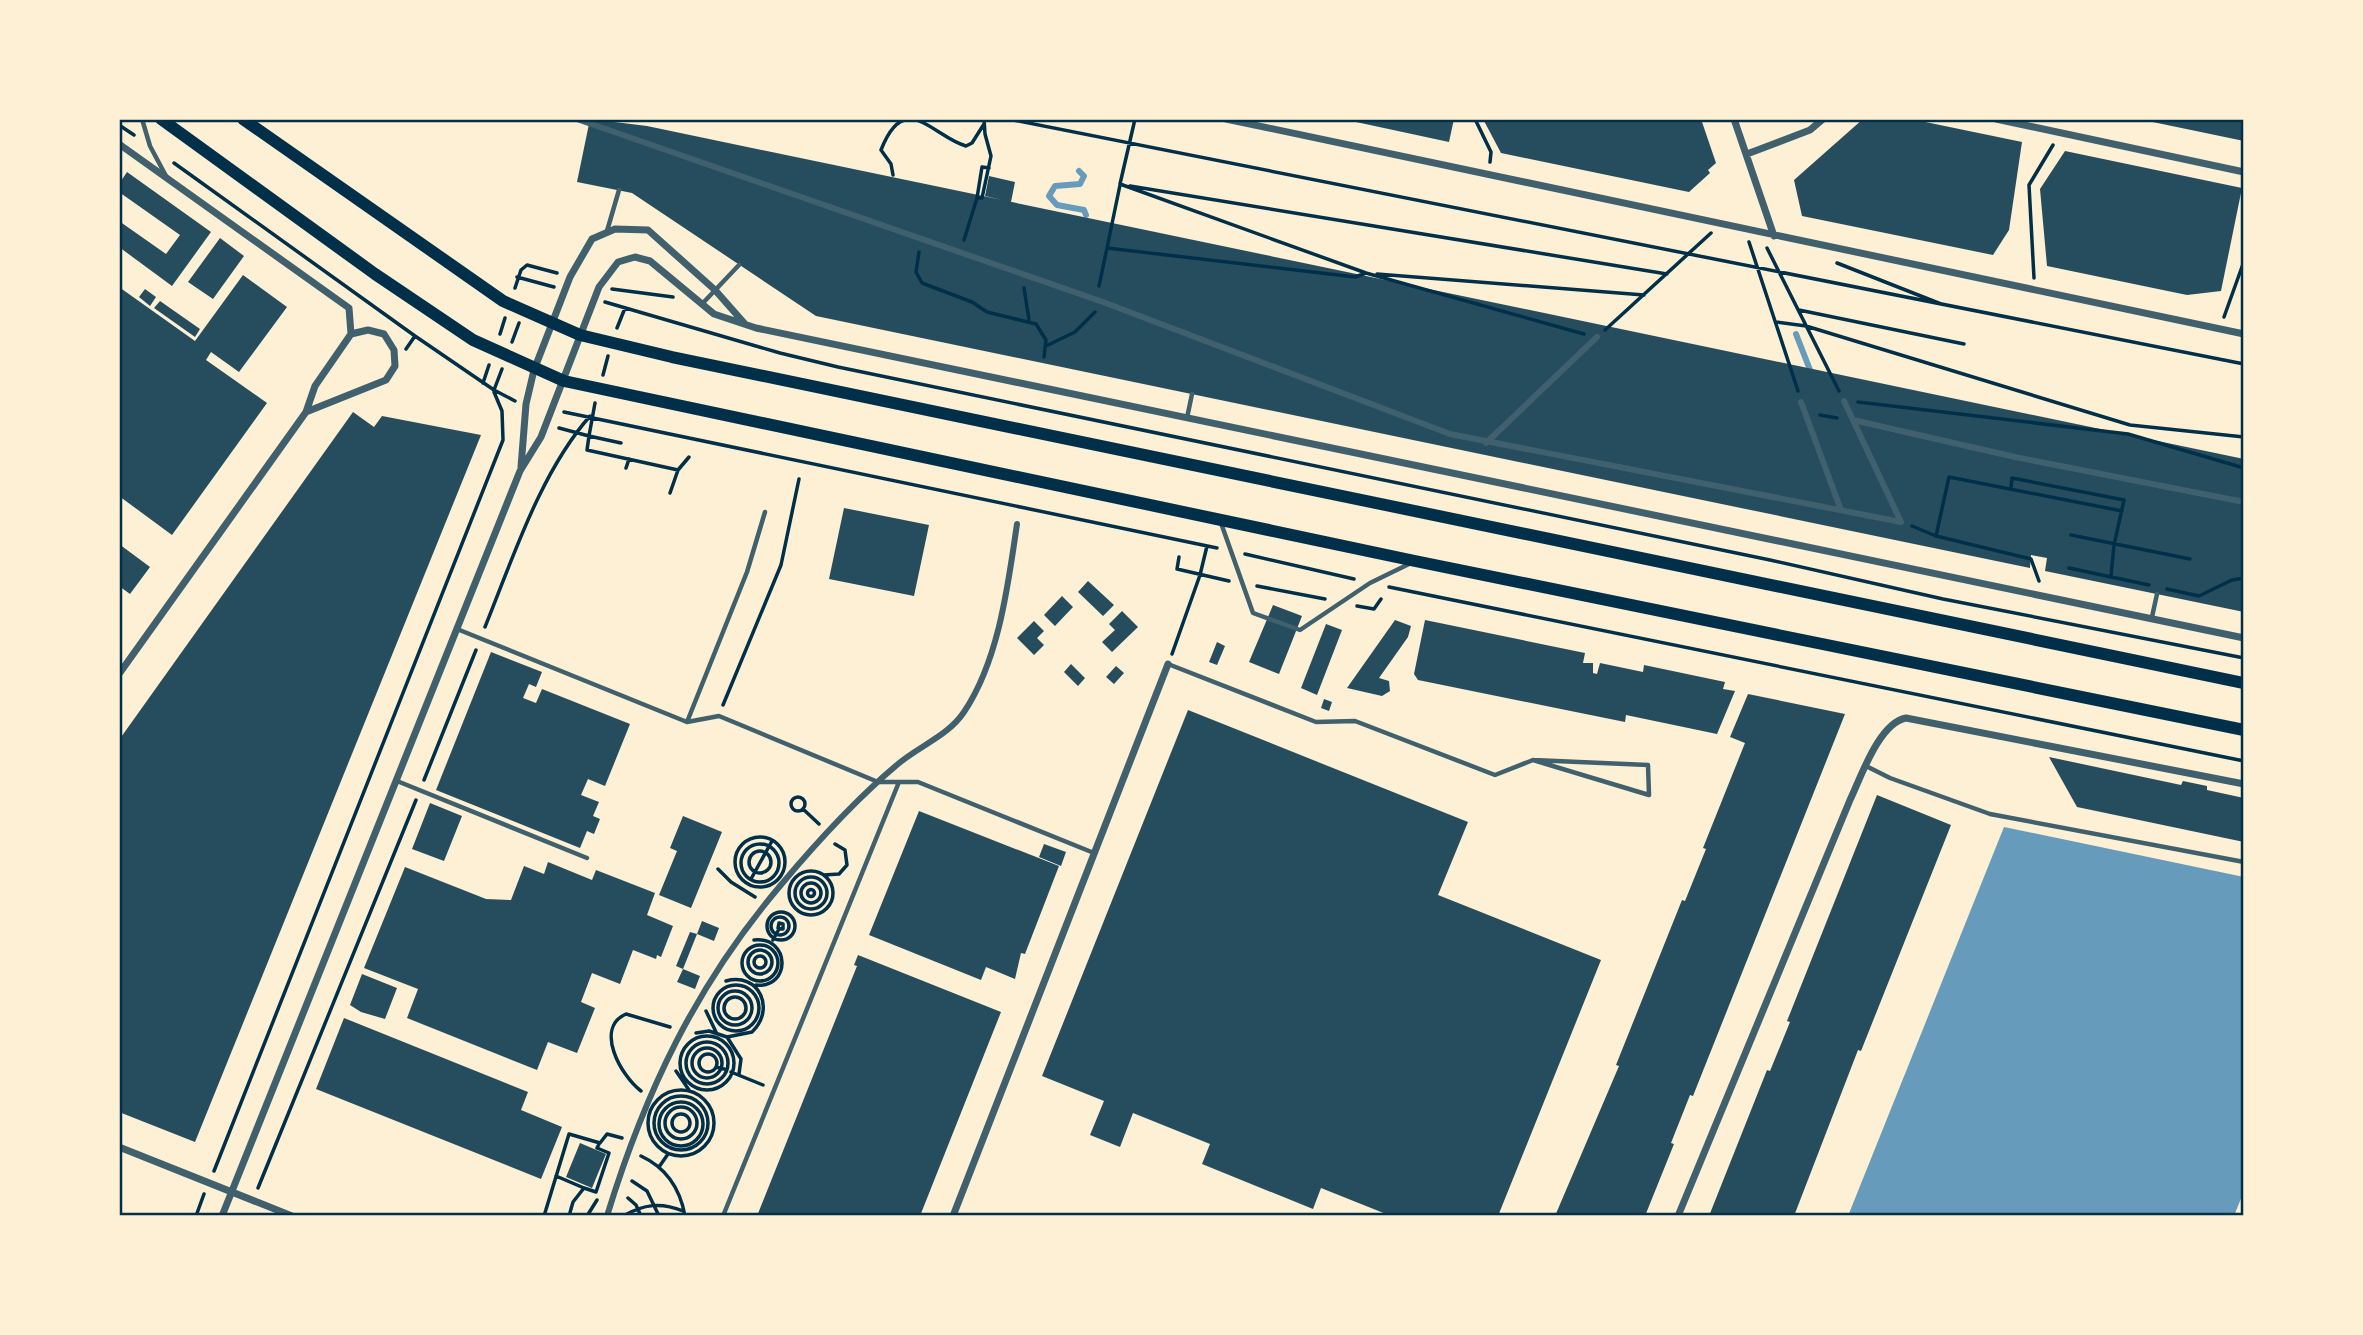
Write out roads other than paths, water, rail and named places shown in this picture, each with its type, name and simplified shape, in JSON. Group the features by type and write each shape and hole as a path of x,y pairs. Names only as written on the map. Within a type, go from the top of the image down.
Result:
{"main road":[{"path":"161,119 375,274 473,340 534,370 564,381 1415,561 2244,730"},
{"path":"243,119 510,305 553,326 580,335 612,344 2244,683"}],"street":[{"path":"577,119 1099,301 1450,434 1900,522 1844,401"},
{"path":"1226,119 2244,334"},
{"path":"1270,119 1273,128"},
{"path":"1734,119 1774,236"},
{"path":"1747,154 1810,130 1823,119"},
{"path":"1996,119 2244,172"},
{"path":"119,144 349,308 351,334 315,386 306,412 119,674"},
{"path":"520,471 526,404 534,370 565,290 586,246 607,231 625,228 648,230 715,289 746,324"},
{"path":"222,1216 520,471 541,437 602,281 613,267 629,258 650,261 714,314 746,324 896,359 2244,638"},
{"path":"306,412 386,380 395,366 394,350 384,334 368,330 351,334"},
{"path":"1486,443 1597,337"},
{"path":"1801,402 1841,510"},
{"path":"1853,420 2015,457 2244,502"},
{"path":"607,1216 630,1140 649,1096 682,1031 731,949 765,905 828,833 878,782 900,762 945,732 964,712 993,643 1017,524"},
{"path":"953,1216 1168,664"},
{"path":"1678,1216 1866,766 1887,730 1900,719 2002,735 2244,785"},
{"path":"119,1147 292,1216"}],"lane":[{"path":"142,119 150,146 169,181"},
{"path":"607,231 619,190"},
{"path":"701,305 739,265"},
{"path":"1187,419 1192,394"},
{"path":"687,722 747,572 765,512"},
{"path":"1220,519 1253,613 1300,630 1370,583 1415,561"},
{"path":"2152,617 2157,594"},
{"path":"457,629 687,722 719,716 878,782 918,782 1095,853"},
{"path":"1168,664 1316,722 1355,721 1495,775 1533,760 1648,765 1649,796 1533,760"},
{"path":"1866,766 1890,778 1990,814 2244,862"},
{"path":"397,781 587,858"},
{"path":"723,1216 899,782"}],"water":[{"path":"2004,827 2244,877 2244,1191 2234,1216 1848,1216"}],"waterway":[{"path":"1079,171 1084,176 1080,184 1055,186 1049,196 1057,205 1084,210 1086,215"},
{"path":"1796,334 1812,375"}]}
